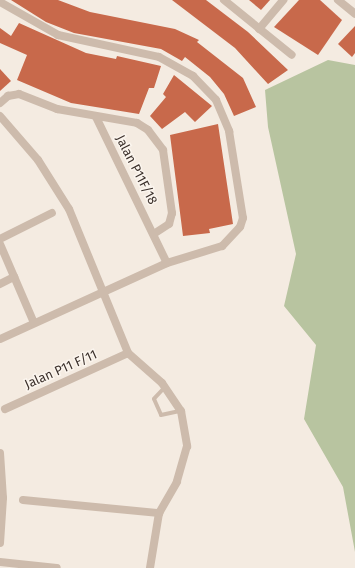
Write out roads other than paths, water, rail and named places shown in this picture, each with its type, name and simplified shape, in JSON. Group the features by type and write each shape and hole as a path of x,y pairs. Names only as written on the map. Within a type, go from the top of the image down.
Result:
{"street":[{"path":"224,0 292,55"},
{"path":"259,29 283,0"},
{"path":"338,0 355,14"},
{"path":"0,2 58,35 169,61 193,76 216,100 229,131 243,218 240,227 222,246 167,263 0,339"},
{"name":"Jalan P11F/18","path":"0,103 8,96 19,94 96,117 137,123 157,138 162,150 172,213 169,224 154,233"},
{"path":"0,116 38,160 69,209 128,353 165,387 181,411 187,446 184,462 159,513 150,568"},
{"name":"Jalan P11F/18","path":"96,117 154,233 167,263"},
{"path":"0,239 52,213"},
{"path":"0,244 34,323"},
{"path":"0,284 14,277"},
{"name":"Jalan P11 F/11","path":"4,409 128,353"},
{"path":"0,453 0,544"},
{"path":"23,500 159,513"},
{"path":"0,562 56,568"}],"lane":[{"path":"165,387 154,398 161,415 181,411"}]}
